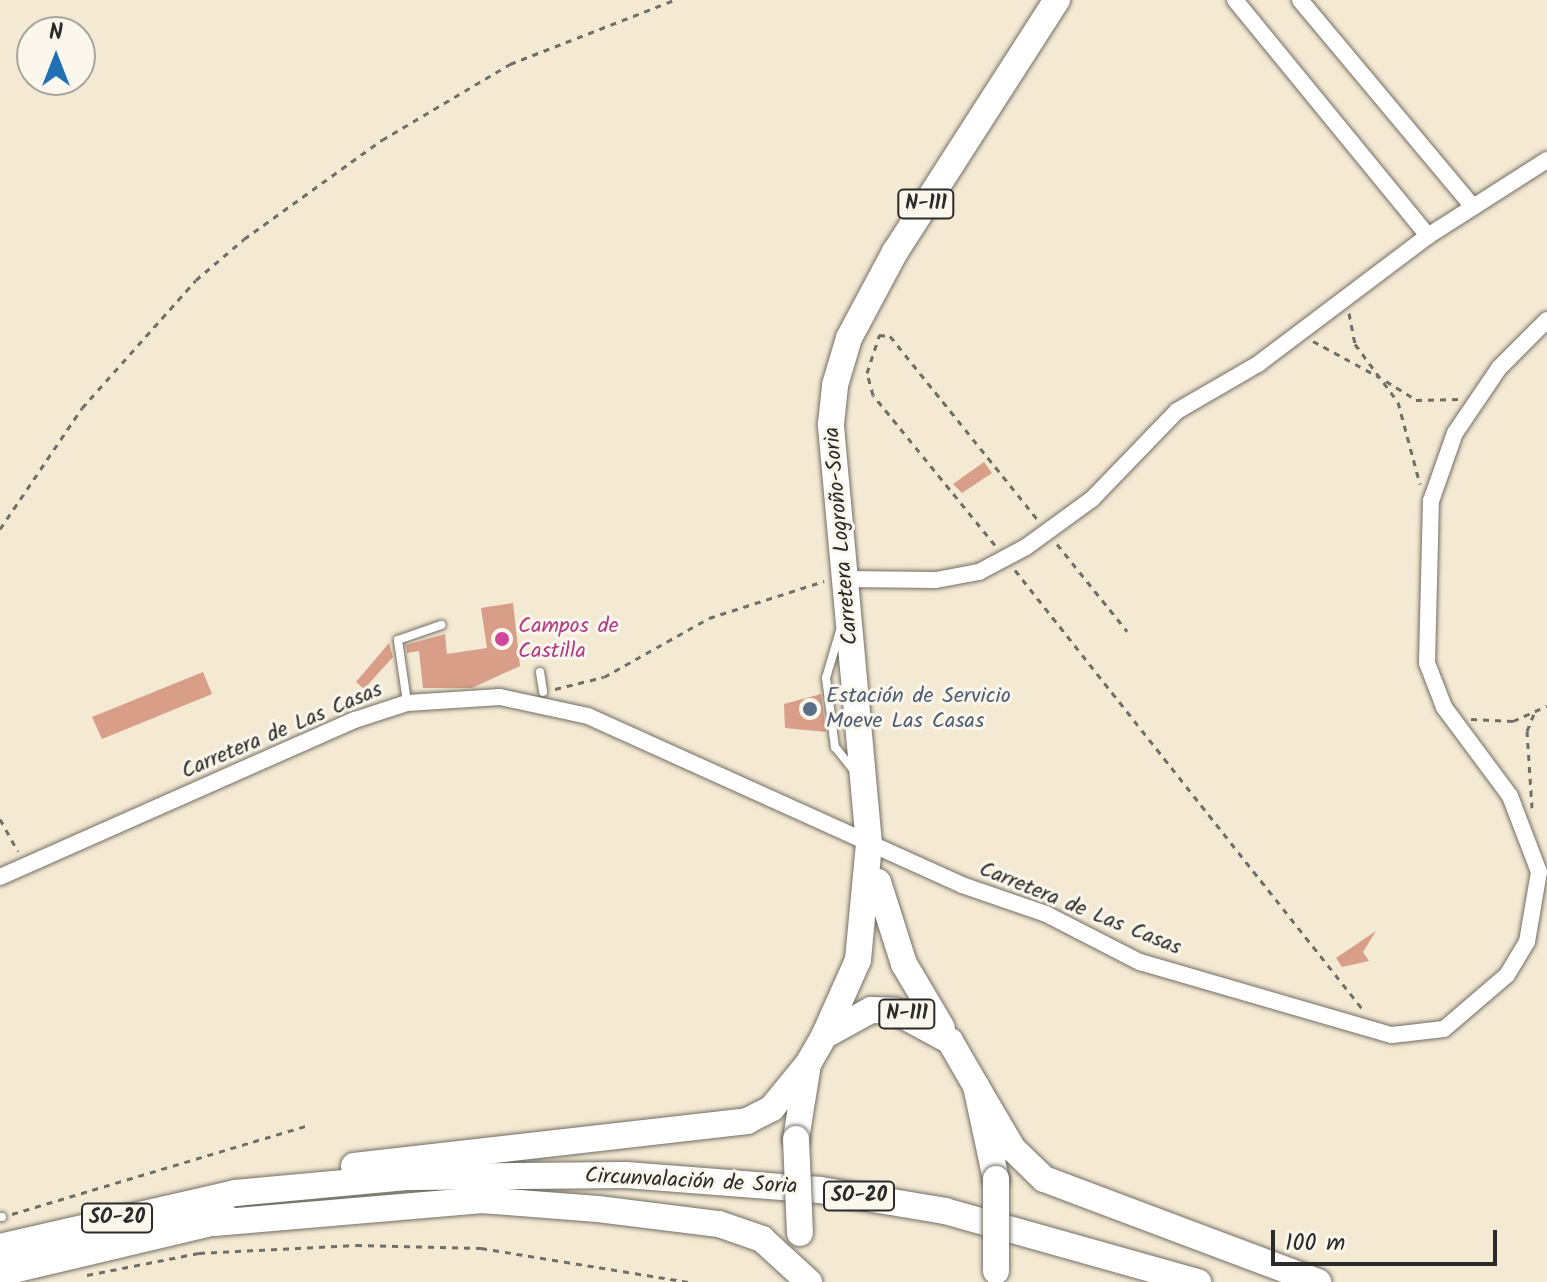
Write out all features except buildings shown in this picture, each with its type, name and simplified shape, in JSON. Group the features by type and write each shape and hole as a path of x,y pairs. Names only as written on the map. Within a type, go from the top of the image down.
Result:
{"highway":[{"name":"Carretera Logroño-Soria","path":"824,1036 858,960 869,844 864,754 843,579 831,424 849,338 1057,0"},
{"name":"Carretera Logroño-Soria","path":"869,844 887,924 950,1041"},
{"name":"N-111","path":"816,1282 800,1233 796,1139 808,1064 824,1036 871,1010 895,1011 950,1041 976,1086 996,1179 994,1276"},
{"name":"SO-20","path":"235,1193 367,1164 747,1121 772,1108 808,1064"},
{"path":"976,1086 1013,1149 1044,1179 1318,1282"},
{"name":"Circunvalación de Soria","path":"0,1247 235,1193 406,1177 626,1175 820,1190 945,1211 1198,1282"},
{"name":"Circunvalación de Soria","path":"0,1273 287,1206 509,1177"},
{"name":"SO-20","path":"214,1223 480,1200 598,1209 719,1224 762,1239 809,1282"}],"street":[{"path":"1235,0 1428,236"},
{"path":"1300,0 1473,207"},
{"path":"843,579 936,580 1005,558 1092,499 1177,411 1289,340 1428,236 1547,160"},
{"name":"Carretera de Las Casas","path":"0,877 407,703 500,697 588,716 869,844 1046,914 1140,962 1392,1035 1444,1029 1507,975 1535,912 1533,844 1510,796 1444,707 1427,663 1431,513 1455,433 1488,384 1547,320"}],"lane":[{"path":"846,607 826,678 835,747 866,785"},
{"path":"407,703 398,640 441,625"},
{"path":"826,678 854,667"},
{"path":"540,672 543,692"},
{"path":"835,747 864,754"}],"path":[{"path":"0,529 82,408 196,280 244,239 382,140 510,64 674,0"},
{"path":"1353,290 1348,320 1355,344 1398,402 1431,513"},
{"path":"1127,631 890,336 879,335 867,373 873,395 1361,1000 1356,1024"},
{"path":"1289,340 1310,340 1349,356 1416,400 1439,403 1488,384"},
{"path":"543,692 604,677 752,601 843,579"},
{"path":"1444,707 1491,723 1547,706"},
{"path":"1533,844 1527,731 1536,709"},
{"path":"0,819 26,865"},
{"path":"1,1217 305,1126"},
{"path":"81,1276 199,1253 356,1245 481,1248 688,1282"}],"place":[{"name":"Campos de Castilla","path":"502,639"},
{"name":"Estación de Servicio Moeve Las Casas","path":"810,709"}]}
